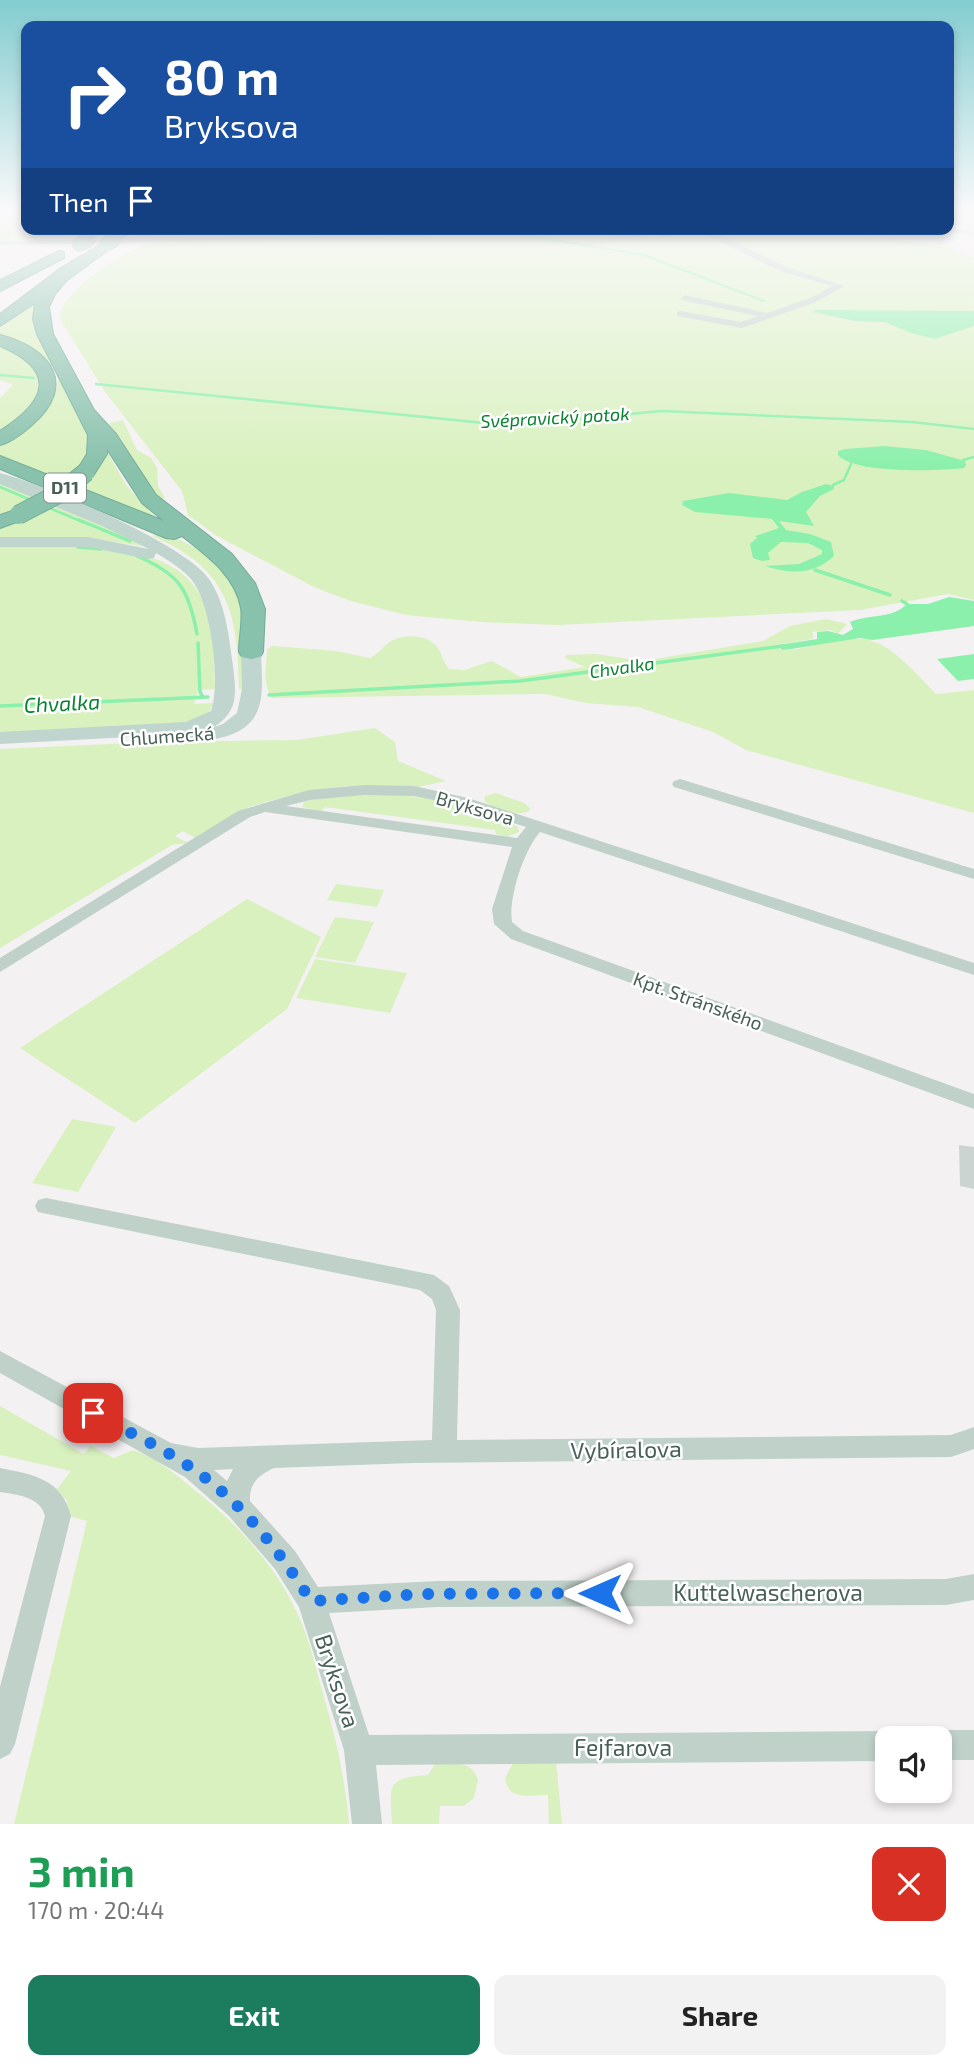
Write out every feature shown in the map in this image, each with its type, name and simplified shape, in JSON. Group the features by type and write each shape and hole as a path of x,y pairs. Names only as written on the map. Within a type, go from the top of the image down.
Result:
{"highway":[{"path":"0,321 30,298"},
{"path":"9,518 60,494 86,472 95,459 98,444 86,412 40,320 45,298"},
{"path":"0,340 21,348 39,360 49,373 51,384 46,401 36,413 0,439"},
{"path":"86,412 109,438 149,499 224,559"},
{"name":"D11","path":"0,462 176,534 224,559"},
{"name":"Chlumecká","path":"224,559 236,572 249,595 253,609 251,652"}],"main road":[{"path":"0,478 167,551 193,569 203,582 210,603"},
{"path":"0,542 76,541 145,553 187,573 210,603"},
{"name":"Chlumecká","path":"0,738 178,729 194,727 215,717 223,708 222,658 210,603"},
{"name":"Chlumecká","path":"0,745 187,736 231,729 243,721 251,709 251,652"}],"street":[{"path":"685,298 768,316"},
{"path":"680,314 735,326 816,298"},
{"path":"680,784 974,874"},
{"name":"Bryksova","path":"0,966 244,814 309,795 363,790 414,791 462,801 974,969"},
{"path":"261,808 521,843"},
{"name":"Kpt. Stránského","path":"536,826 521,843 501,909 503,923 517,935 974,1102"},
{"path":"46,1206 426,1282 441,1293 449,1310 444,1452"},
{"name":"Bryksova","path":"0,1361 194,1469 237,1506 285,1560 311,1601 359,1751 367,1824"},
{"name":"Vybíralova","path":"166,1453 198,1459 444,1452 951,1446 974,1438"},
{"path":"237,1506 237,1487 242,1477 256,1464 276,1456"},
{"path":"0,1480 40,1489 54,1502 58,1516 0,1744"},
{"name":"Kuttelwascherova","path":"311,1601 437,1594 932,1592 974,1587"},
{"path":"952,1745 974,1745"},
{"name":"Fejfarova","path":"359,1751 875,1746"}],"shaded area":[{"path":"69,298 974,298 974,600 948,594 860,610 558,625 406,615 351,601 316,588 217,536 188,515 182,491 105,392 59,317"},
{"path":"37,300 90,434 90,479 108,453 126,485 155,517 0,456 0,444 38,415 56,390 57,377 51,365 35,352 0,337 0,328"},
{"path":"974,311 974,326 935,339 885,322 855,321 813,312"},
{"path":"0,343 40,369 41,399 0,435 0,398 13,385 0,380"},
{"path":"123,420 137,450 151,458 157,468 158,486 165,498 159,499 141,480 109,423"},
{"path":"884,446 926,450 965,461 966,465 964,468 897,470 861,465 838,455 838,451 845,449"},
{"path":"0,483 133,538 148,547 82,537 0,538"},
{"path":"826,484 834,486 834,489 820,496 806,512 814,526 779,521 786,530 810,534 831,542 834,556 819,566 802,571 784,571 765,566 799,564 822,554 822,550 808,543 781,542 768,553 770,560 753,558 750,544 757,538 755,536 779,528 772,519 695,512 682,505 683,501 729,493 787,500"},
{"path":"163,532 189,544 213,560 238,593 244,627 243,689 239,689 236,637 224,596 213,578 198,563 152,536"},
{"path":"0,545 78,545 134,552 160,561 181,573 197,590 210,625 215,689 198,690 194,704 214,703 209,712 201,718 183,723 0,734"},
{"path":"949,597 974,601 974,626 872,640 860,638 782,650 778,645 817,639 817,632 828,631 843,635 853,629 850,622 895,612 907,604 928,604"},
{"path":"826,619 847,624 838,634 830,630 812,632 812,639 775,645 782,650 791,650 846,639 873,641 903,660 936,694 974,690 974,813 746,750 713,732 638,707 586,703 545,694 273,698 266,681 267,649 273,646 336,651 370,658 393,640 405,636 418,637 436,645 449,669 464,670 492,661 521,677 585,667 565,658 566,655 596,654 642,661 763,641 790,626"},
{"path":"974,654 974,679 958,681 937,659"},
{"path":"375,728 395,742 398,761 446,781 418,787 346,786 288,796 249,807 197,839 183,831 175,836 189,843 172,845 0,948 0,749 154,742 297,740"},
{"path":"381,793 433,799 469,807 503,819 518,827 519,832 507,837 496,834 495,830 325,807 321,812 302,807 304,802 311,800"},
{"path":"496,793 524,803 531,809 514,813 484,801 485,796"},
{"path":"336,884 384,890 377,907 327,900"},
{"path":"247,899 321,937 287,1009 135,1123 20,1048"},
{"path":"335,917 374,922 355,963 315,957"},
{"path":"315,959 407,973 390,1013 296,998"},
{"path":"72,1119 116,1127 78,1192 32,1183"},
{"path":"0,1406 84,1454 91,1446 114,1458 133,1450 149,1457 171,1471 223,1514 267,1562 290,1598 306,1636 336,1742 349,1824 14,1824 87,1521 69,1516 67,1501 57,1489 71,1471 0,1455"},
{"path":"556,1761 562,1824 549,1824 548,1795 520,1795 510,1790 505,1778 513,1763"},
{"path":"435,1764 461,1764 471,1769 478,1780 474,1798 464,1806 440,1806 439,1824 392,1824 393,1786 404,1778 428,1775"}],"building":[{"path":"959,1145 974,1147 974,1189 960,1186"}],"waterway":[{"path":"756,298 764,301"},
{"name":"Svépravický potok","path":"0,375 34,378"},
{"name":"Svépravický potok","path":"96,384 494,424 536,423 661,411 912,422 974,429"},
{"path":"963,460 974,457"},
{"path":"833,485 844,480 851,464"},
{"path":"0,487 33,501"},
{"path":"47,507 83,522"},
{"path":"79,520 130,541"},
{"path":"78,547 101,549"},
{"path":"137,556 163,569 180,585 190,605 197,634"},
{"path":"815,570 890,595"},
{"path":"902,601 907,604"},
{"path":"198,643 200,692 203,697"},
{"name":"Chvalka","path":"269,695 520,681 783,646"},
{"name":"Chvalka","path":"0,706 208,697"}],"route":[{"path":"93,1413 194,1469 237,1506 285,1560 311,1601 422,1594 600,1593"}]}
